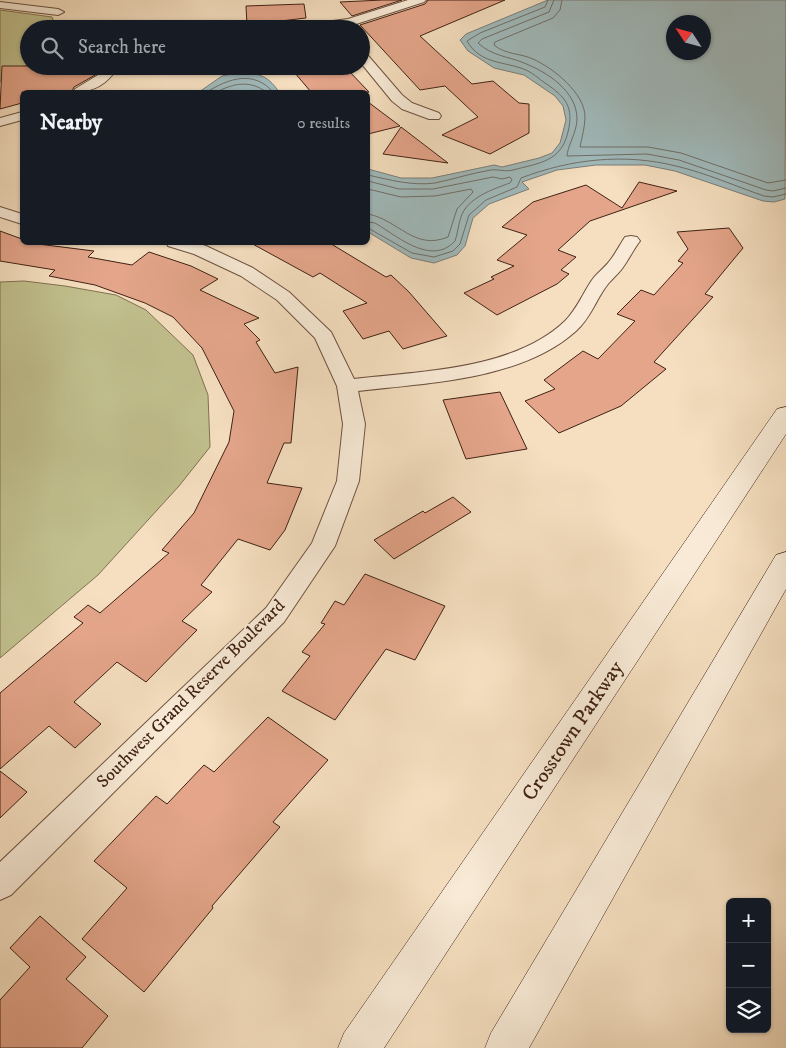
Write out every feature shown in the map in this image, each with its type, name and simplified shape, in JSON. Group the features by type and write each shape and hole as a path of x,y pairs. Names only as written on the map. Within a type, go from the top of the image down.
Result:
{"main road":[{"name":"Crosstown Parkway","path":"359,1048 786,415"},
{"path":"506,1048 786,562"}],"street":[{"path":"33,9 47,0"},
{"path":"360,20 420,0"},
{"path":"0,5 58,12"},
{"path":"370,65 407,106 434,116"},
{"path":"83,90 106,75"},
{"path":"0,122 20,117"},
{"path":"0,212 20,218"},
{"path":"347,386 463,371 504,362 538,348 564,332 582,314 601,280 616,264 631,240"},
{"name":"Southwest Grand Reserve Boulevard","path":"0,884 275,615 323,546 348,482 354,424 347,386 324,336 283,296 247,272 200,250 184,245"}],"shaded area":[{"path":"0,10 52,17 53,20 20,20 20,70 0,82"},
{"path":"24,281 116,295 146,310 193,355 208,395 210,447 179,486 98,575 0,658 0,282"}],"water":[{"path":"548,0 786,0 785,199 774,202 763,201 675,171 645,165 596,165 557,170 522,182 529,189 489,204 473,218 465,246 457,255 434,263 411,258 370,233 370,170 401,178 432,178 494,165 502,167 539,158 552,153 560,143 566,120 563,106 555,96 524,75 494,68 468,51 460,40 466,34"},
{"path":"258,75 270,81 278,90 202,90 222,76"}],"building":[{"path":"402,0 352,16 340,2"},
{"path":"428,0 505,0 420,36 472,84 493,81 519,103 529,104 529,133 490,154 442,135 478,117 445,86 420,90 370,36 370,22 425,4"},
{"path":"304,4 306,18 247,20 246,6"},
{"path":"2,66 20,66 20,75 95,75 74,87 72,90 20,90 20,104 0,109"},
{"path":"297,75 353,75 367,90 309,90"},
{"path":"370,104 400,126 370,134"},
{"path":"401,127 448,163 383,154"},
{"path":"639,182 677,191 590,221 558,250 576,257 561,270 569,274 557,284 497,315 464,293 494,279 491,277 514,266 497,260 527,235 502,227 533,202 586,185 622,208"},
{"path":"729,228 743,248 705,294 713,297 654,362 666,369 621,406 559,433 525,401 555,389 544,380 583,351 598,359 635,321 617,314 641,290 654,295 683,263 678,261 688,249 677,232"},
{"path":"0,231 20,238 20,245 46,245 94,251 88,257 132,265 149,252 191,266 218,279 200,290 259,318 244,324 260,340 256,342 275,373 298,367 291,443 284,443 267,483 302,488 285,530 270,550 238,539 201,585 212,592 182,621 197,630 146,682 117,662 74,702 101,724 75,748 49,726 0,769 0,693 83,623 74,617 88,605 100,613 169,553 162,550 194,513 229,442 234,411 202,348 173,317 145,303 95,285 49,276 55,270 0,261"},
{"path":"254,245 333,245 386,277 391,275 409,292 447,336 403,349 389,331 363,339 343,311 367,303 320,273 313,277"},
{"path":"500,392 527,449 466,459 443,400"},
{"path":"453,497 471,512 394,559 374,540 423,511 425,513"},
{"path":"365,574 445,606 415,660 386,649 335,720 282,691 310,656 302,652 325,624 321,623 335,601 344,605"},
{"path":"268,717 328,760 273,822 280,827 212,906 213,908 144,992 82,939 127,888 94,861 156,796 167,804 204,765 214,772"},
{"path":"0,771 27,792 0,818"},
{"path":"40,916 86,957 66,979 108,1016 82,1048 0,1048 0,1000 30,967 10,948"}]}
